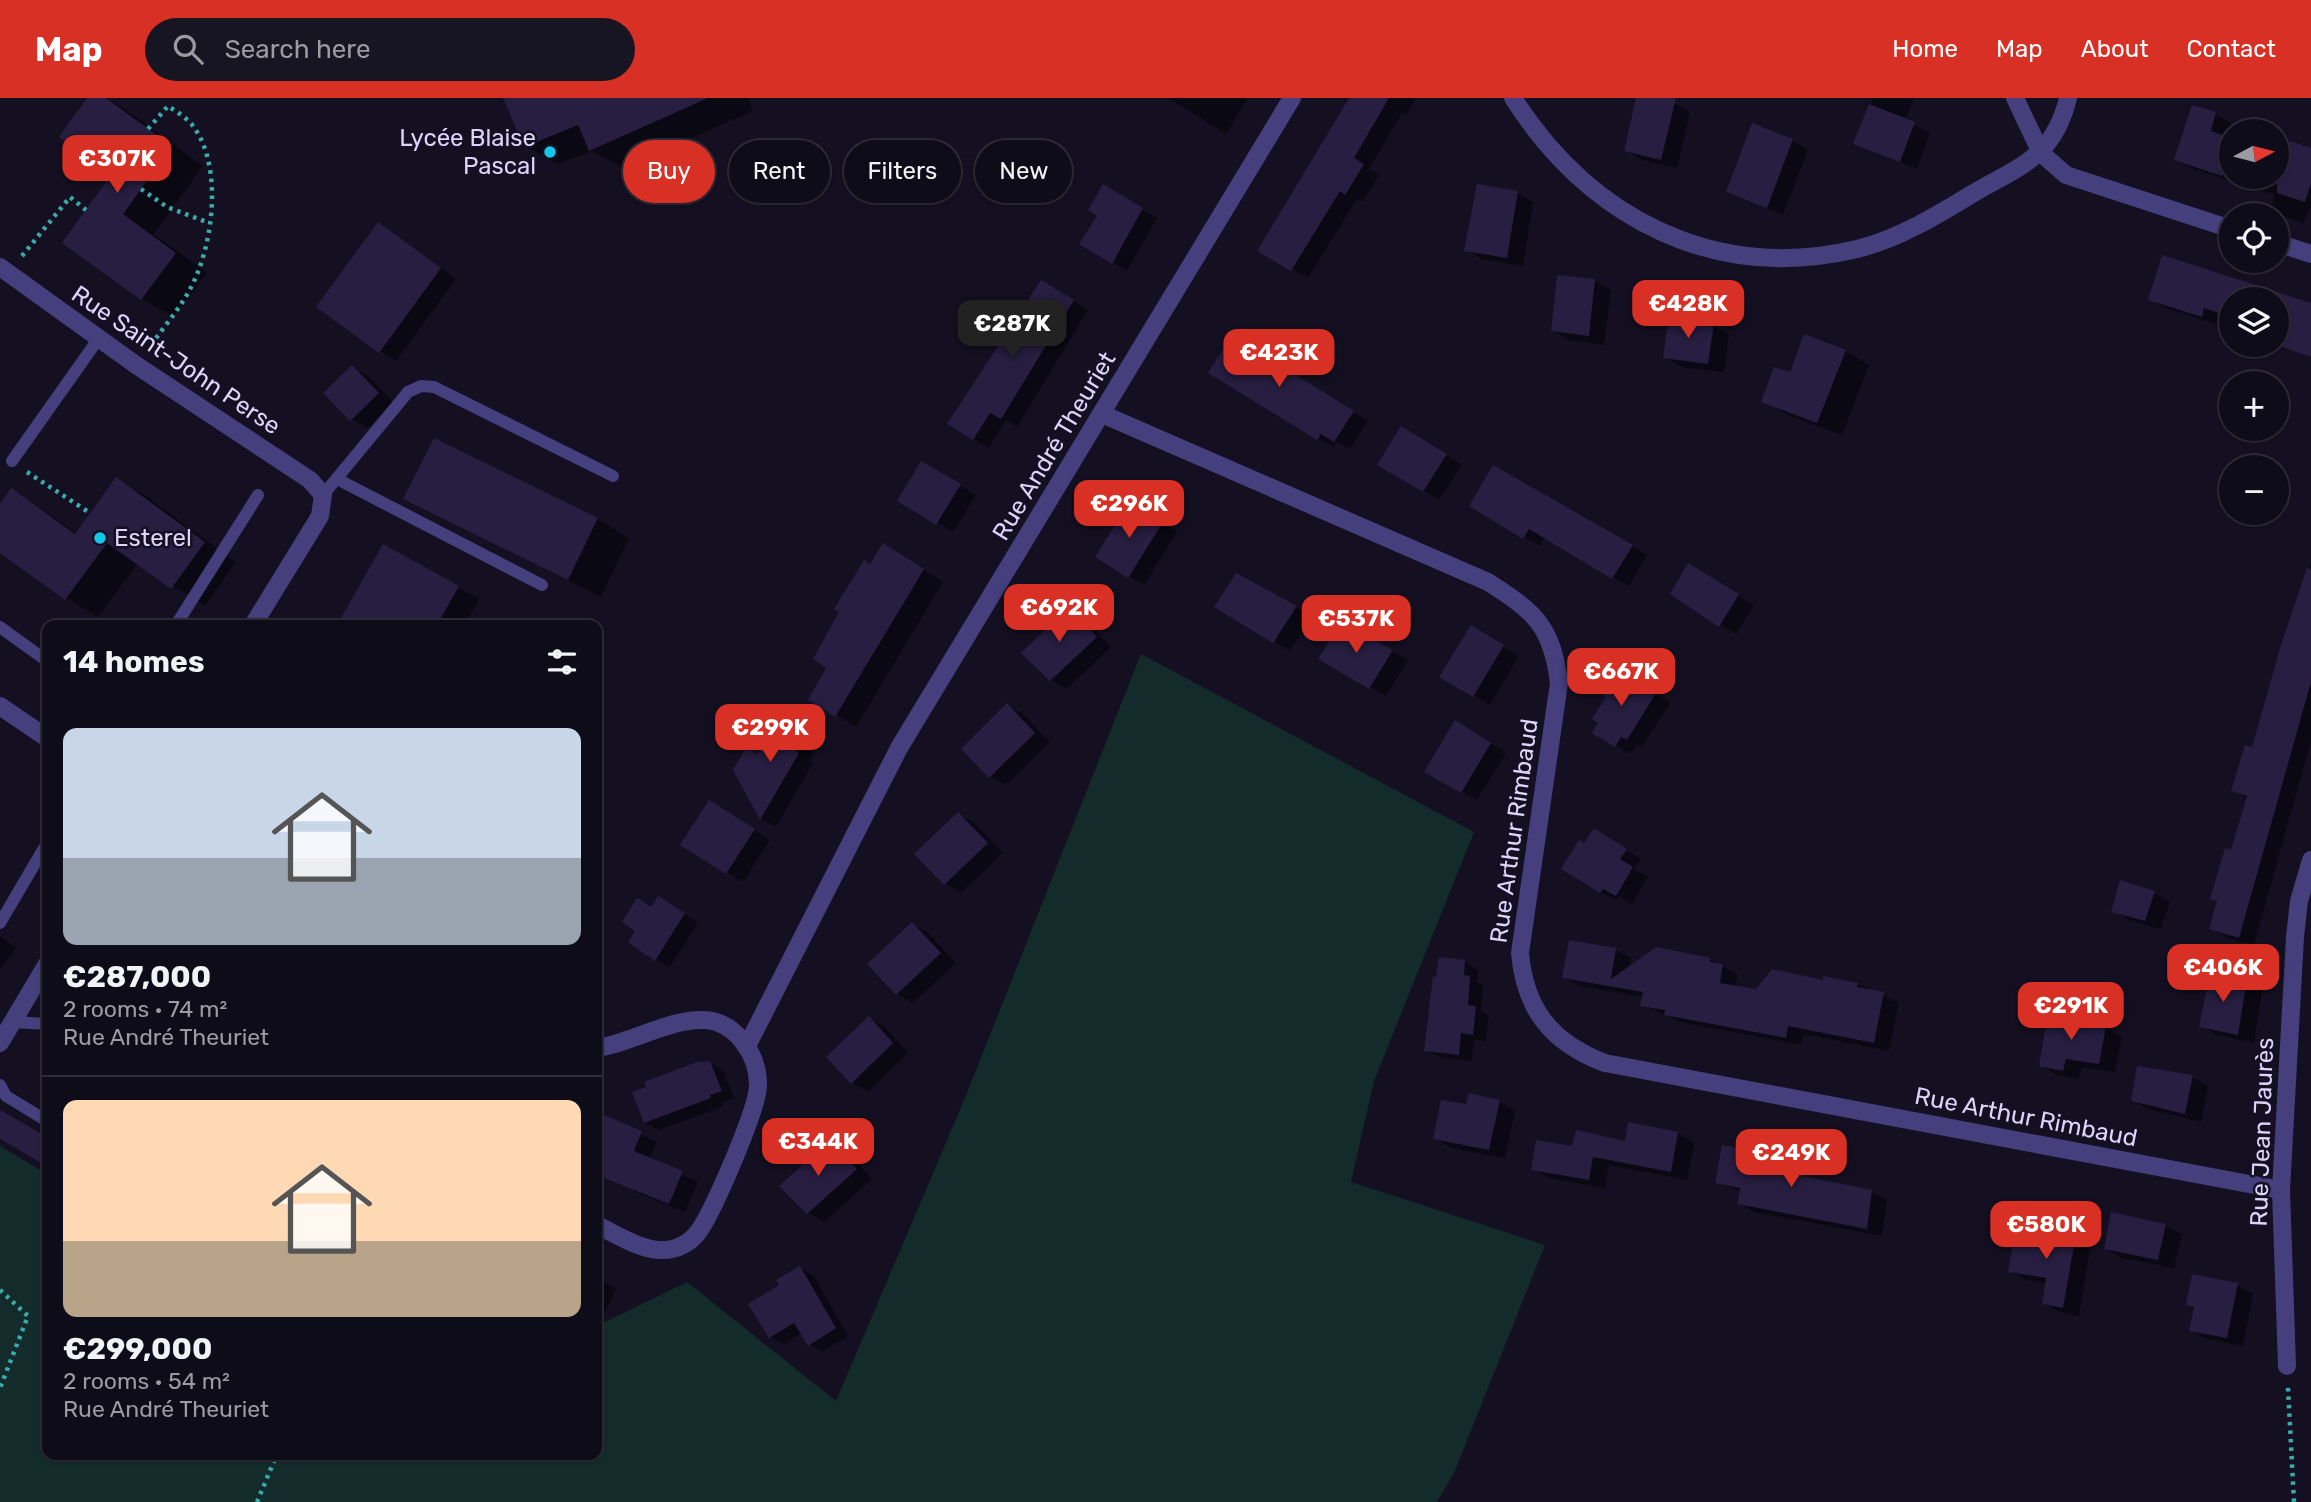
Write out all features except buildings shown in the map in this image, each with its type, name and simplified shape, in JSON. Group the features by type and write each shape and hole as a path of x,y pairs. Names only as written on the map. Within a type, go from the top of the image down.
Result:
{"street":[{"name":"Rue André Theuriet","path":"747,1046 899,748 1292,98"},
{"path":"1513,98 1537,135 1563,163 1621,211 1666,236 1713,251 1761,258 1810,258 1859,248 1901,233 2041,153 2063,122 2068,98"},
{"path":"2015,98 2041,153 2066,175 2219,225"},
{"path":"2289,247 2311,254"},
{"name":"Rue Saint-John Perse","path":"4,270 136,365 310,480 323,495"},
{"name":"Rue Arthur Rimbaud","path":"1102,414 1488,582 1522,604 1542,626 1555,651 1559,684 1520,953 1522,978 1529,1000 1543,1020 1559,1038 1580,1054 1605,1063 2281,1190"},
{"path":"256,620 320,516 323,495"},
{"path":"0,706 42,735"},
{"name":"Rue Jean Jaurès","path":"2287,1366 2281,1190 2295,937 2299,901 2311,860"},
{"path":"0,1043 42,972"},
{"path":"602,1047 620,1045 681,1023 706,1020 730,1029 747,1046 756,1065 758,1086 754,1108 704,1224 689,1242 670,1250 648,1248 602,1227"}],"lane":[{"path":"12,461 99,338"},
{"path":"323,495 408,392 421,386 434,387 613,476"},
{"path":"337,479 542,585"},
{"path":"179,620 258,495"},
{"path":"0,627 42,658"},
{"path":"0,923 42,852"},
{"path":"12,1022 42,1024"},
{"path":"0,1086 6,1096 42,1118"}],"path":[{"path":"136,365 189,292 200,268 209,223 212,182 208,155 192,124 168,106 148,129"},
{"path":"141,189 167,207 209,223"},
{"path":"4,270 69,197 86,210"},
{"path":"12,461 90,513"},
{"path":"0,1290 28,1316 0,1388"},
{"path":"2287,1366 2288,1446 2294,1502"},
{"path":"257,1502 274,1460"}],"green space":[{"path":"1141,654 1474,832 1374,1081 1351,1182 1545,1245 1454,1473 1437,1502 0,1502 0,1146 42,1171 42,1460 602,1460 602,1324 687,1282 836,1401 965,1098"}],"place":[{"name":"Lycée Blaise Pascal","path":"550,152"},
{"name":"Esterel","path":"100,538"}]}
